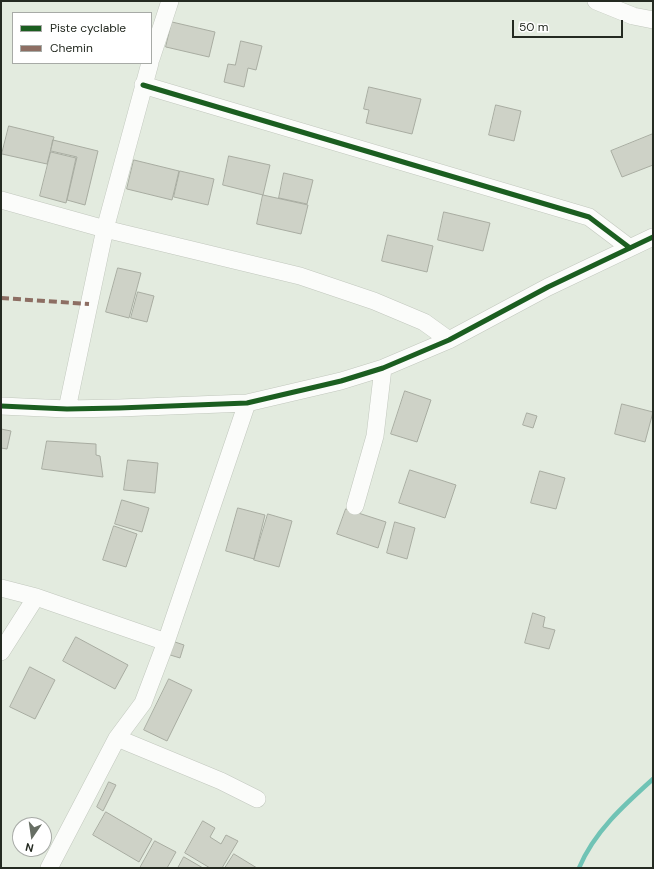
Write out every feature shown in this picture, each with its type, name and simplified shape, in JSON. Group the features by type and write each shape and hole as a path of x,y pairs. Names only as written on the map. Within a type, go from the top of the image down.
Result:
{"street":[{"path":"152,56 170,1"},
{"path":"596,1 633,16 653,20"},
{"path":"66,409 105,229 150,64"},
{"path":"143,85 589,217 630,248"},
{"path":"1,200 105,229 300,276 374,301 424,322 449,340"},
{"path":"1,406 66,409 247,403 341,381 383,368 449,340 548,287 653,237"},
{"path":"355,506 375,436 383,368"},
{"path":"49,868 117,738 143,703 166,642 247,403"},
{"path":"1,588 36,597 166,642"},
{"path":"1,652 36,597"},
{"path":"117,738 221,781 257,799"}],"building":[{"path":"172,22 215,32 209,57 166,47"},
{"path":"241,41 262,46 256,70 248,68 244,87 224,82 228,64 235,65"},
{"path":"369,87 421,99 412,134 366,123 369,110 364,109"},
{"path":"496,105 521,111 514,141 489,135"},
{"path":"9,126 54,137 47,164 2,154"},
{"path":"653,134 653,165 622,177 611,151"},
{"path":"53,140 98,151 85,205 67,200 77,157 51,151"},
{"path":"51,152 76,158 66,203 40,196"},
{"path":"229,156 270,165 263,195 223,185"},
{"path":"134,160 179,171 172,200 127,189"},
{"path":"180,171 214,179 208,205 174,197"},
{"path":"284,173 313,180 307,204 279,198"},
{"path":"263,195 308,205 301,234 257,224"},
{"path":"444,212 490,223 483,251 438,240"},
{"path":"388,235 433,246 427,272 382,261"},
{"path":"118,268 141,273 129,318 106,312"},
{"path":"138,292 154,296 147,322 131,318"},
{"path":"405,391 431,400 417,442 391,434"},
{"path":"622,404 653,412 645,442 615,434"},
{"path":"527,413 537,416 533,428 523,425"},
{"path":"1,429 11,431 7,449 1,448"},
{"path":"47,441 96,444 96,455 100,456 103,477 42,469"},
{"path":"128,460 158,463 155,493 124,490"},
{"path":"410,470 456,485 445,518 399,503"},
{"path":"540,471 565,478 556,509 531,503"},
{"path":"122,500 149,508 142,532 115,524"},
{"path":"238,508 265,515 254,559 226,551"},
{"path":"346,509 386,522 378,548 337,534"},
{"path":"268,514 292,521 279,567 254,560"},
{"path":"395,522 415,528 407,559 387,553"},
{"path":"114,526 137,534 126,567 103,560"},
{"path":"533,613 545,617 543,627 555,630 549,649 525,643"},
{"path":"76,637 128,665 115,689 63,661"},
{"path":"172,641 184,645 180,658 167,654"},
{"path":"30,667 55,680 35,719 10,707"},
{"path":"169,679 192,690 167,741 144,730"},
{"path":"109,782 116,785 103,811 97,807"},
{"path":"106,812 152,839 139,862 93,835"},
{"path":"203,821 215,828 210,837 221,844 226,835 238,841 222,868 210,868 185,853"},
{"path":"155,841 176,852 167,868 140,868"},
{"path":"234,854 257,868 225,868"},
{"path":"184,857 203,868 178,868"}],"waterway":[{"path":"579,868 585,855 601,831 621,809 653,779"}],"marked path":[{"path":"1,298 89,304"}],"cycle path":[{"path":"143,85 589,217 630,248"},
{"path":"1,406 67,409 247,403 341,381 383,368 449,340 548,287 653,237"}]}
